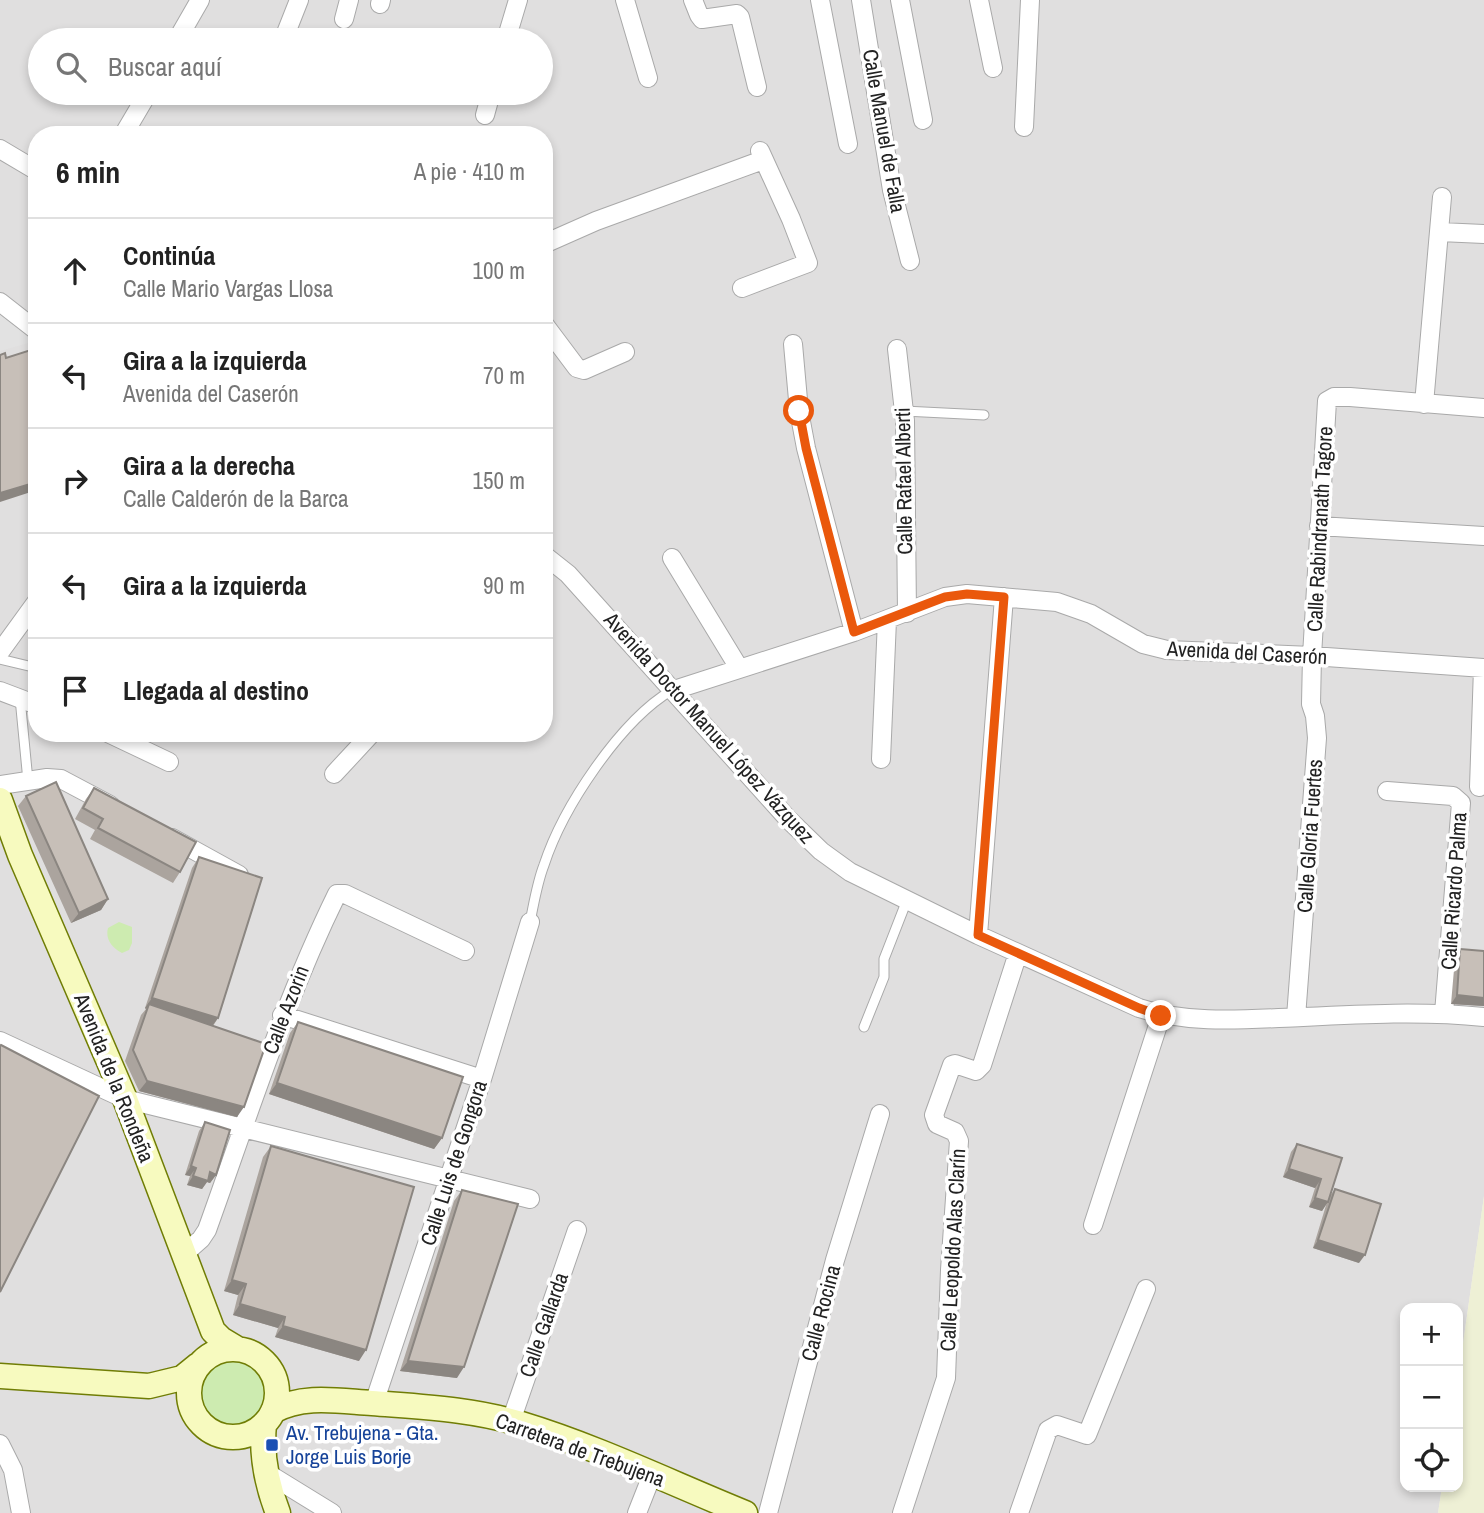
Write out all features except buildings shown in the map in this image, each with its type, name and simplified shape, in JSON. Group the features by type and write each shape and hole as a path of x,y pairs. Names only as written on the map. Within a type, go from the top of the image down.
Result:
{"street":[{"path":"184,28 200,0"},
{"path":"288,28 299,0"},
{"path":"344,19 349,0"},
{"path":"510,28 518,0"},
{"path":"625,0 648,78"},
{"path":"693,0 702,19 737,14 740,17 757,87"},
{"path":"820,0 848,144"},
{"name":"Calle Manuel de Falla","path":"861,0 892,190 910,261"},
{"path":"900,0 923,120"},
{"path":"979,0 993,68"},
{"path":"1024,127 1030,0"},
{"path":"129,126 141,105"},
{"path":"485,115 488,105"},
{"path":"1,151 28,166"},
{"path":"553,240 761,155 791,219 808,264 743,288"},
{"path":"1443,197 1424,404 1484,408"},
{"path":"1440,232 1484,234"},
{"path":"0,302 28,324"},
{"path":"553,336 577,369 584,369 625,352"},
{"path":"793,344 799,411 806,448 854,632"},
{"name":"Calle Rafael Alberti","path":"897,349 904,411 907,613"},
{"name":"Calle Rabindranath Tagore","path":"1312,656 1327,401 1334,397 1350,397 1424,404"},
{"path":"1318,526 1484,536"},
{"path":"672,558 739,668"},
{"name":"Avenida Doctor Manuel López Vázquez","path":"553,562 568,574 788,819 821,850 850,872 906,900 1161,1016 1219,1020 1444,1013 1484,1017"},
{"name":"Avenida del Caserón","path":"674,690 854,632 945,597 967,594 1057,601 1075,607 1143,644 1167,650 1312,656 1483,668"},
{"path":"978,935 1004,597"},
{"path":"0,652 28,613"},
{"path":"881,759 887,620"},
{"name":"Calle Gloria Fuertes","path":"1296,1017 1317,738 1311,704 1312,656"},
{"path":"1479,787 1483,668"},
{"path":"0,691 28,701"},
{"path":"127,742 169,762"},
{"path":"334,774 364,742"},
{"path":"0,785 61,779 120,811"},
{"name":"Calle Ricardo Palma","path":"1387,790 1453,796 1461,803 1444,1013"},
{"name":"Avenida de la Rondeña","path":"0,800 20,855 125,1099 213,1331 236,1348"},
{"path":"156,830 239,875"},
{"name":"Calle Azorin","path":"184,1254 207,1230 282,1016 337,894 345,894 465,951"},
{"name":"Calle Luis de Gongora","path":"374,1403 482,1079 530,922"},
{"name":"Calle Leopoldo Alas Clarín","path":"902,1513 946,1378 950,1270 960,1142 955,1132 937,1124 934,1115 951,1065 976,1071 982,1065 1018,953"},
{"path":"282,1016 482,1079"},
{"path":"1093,1225 1161,1016"},
{"path":"0,1041 125,1099 530,1199"},
{"name":"Calle Rocina","path":"768,1513 835,1260 880,1114"},
{"name":"Calle Gallarda","path":"511,1421 577,1230"},
{"path":"1019,1513 1048,1430 1057,1425 1087,1435 1146,1289"},
{"path":"0,1376 149,1386 182,1378 209,1355 222,1350 236,1348 249,1351 261,1358 270,1368 277,1391 262,1442 269,1489 278,1513"},
{"path":"191,1408 188,1391 191,1377 198,1365"},
{"name":"Carretera de Trebujena","path":"275,1380 295,1391 317,1395 326,1400"},
{"path":"149,1386 177,1397 191,1408 204,1426 215,1433 234,1436 254,1432 269,1418"},
{"name":"Carretera de Trebujena","path":"269,1418 285,1404 300,1401 326,1400 460,1410 511,1421 578,1445 745,1513"},
{"path":"234,1436 267,1473 332,1513"},
{"path":"0,1444 13,1470 21,1513"},
{"path":"637,1513 652,1475"}],"lane":[{"path":"904,411 984,415"},
{"path":"0,660 28,666"},
{"path":"530,922 543,865 560,825 579,792 625,731 659,698 674,690"},
{"path":"20,698 28,781"},
{"path":"864,1027 884,977 884,959 906,900"}],"shaded area":[{"path":"0,0 1484,0 1484,1196 1463,1344 1463,1303 1400,1303 1400,1492 1441,1492 1438,1513 0,1513"},
{"path":"0,314 28,336 28,343 0,351"}],"green space":[{"path":"119,922 132,927 132,943 129,950 122,953 112,946 108,939 108,928"},
{"path":"1484,1196 1484,1513 1438,1513 1441,1492 1463,1492 1463,1344"},
{"path":"234,1355 248,1358 260,1366 268,1378 271,1392 268,1406 260,1418 248,1426 234,1429 220,1426 208,1418 200,1406 197,1392 200,1378 208,1366 220,1358"}],"place":[{"name":"Av. Trebujena - Gta. Jorge Luis Borje","path":"272,1445"}],"route":[{"path":"799,411 827,533 854,632 945,597 967,594 1004,597 978,935 1161,1016"}]}
